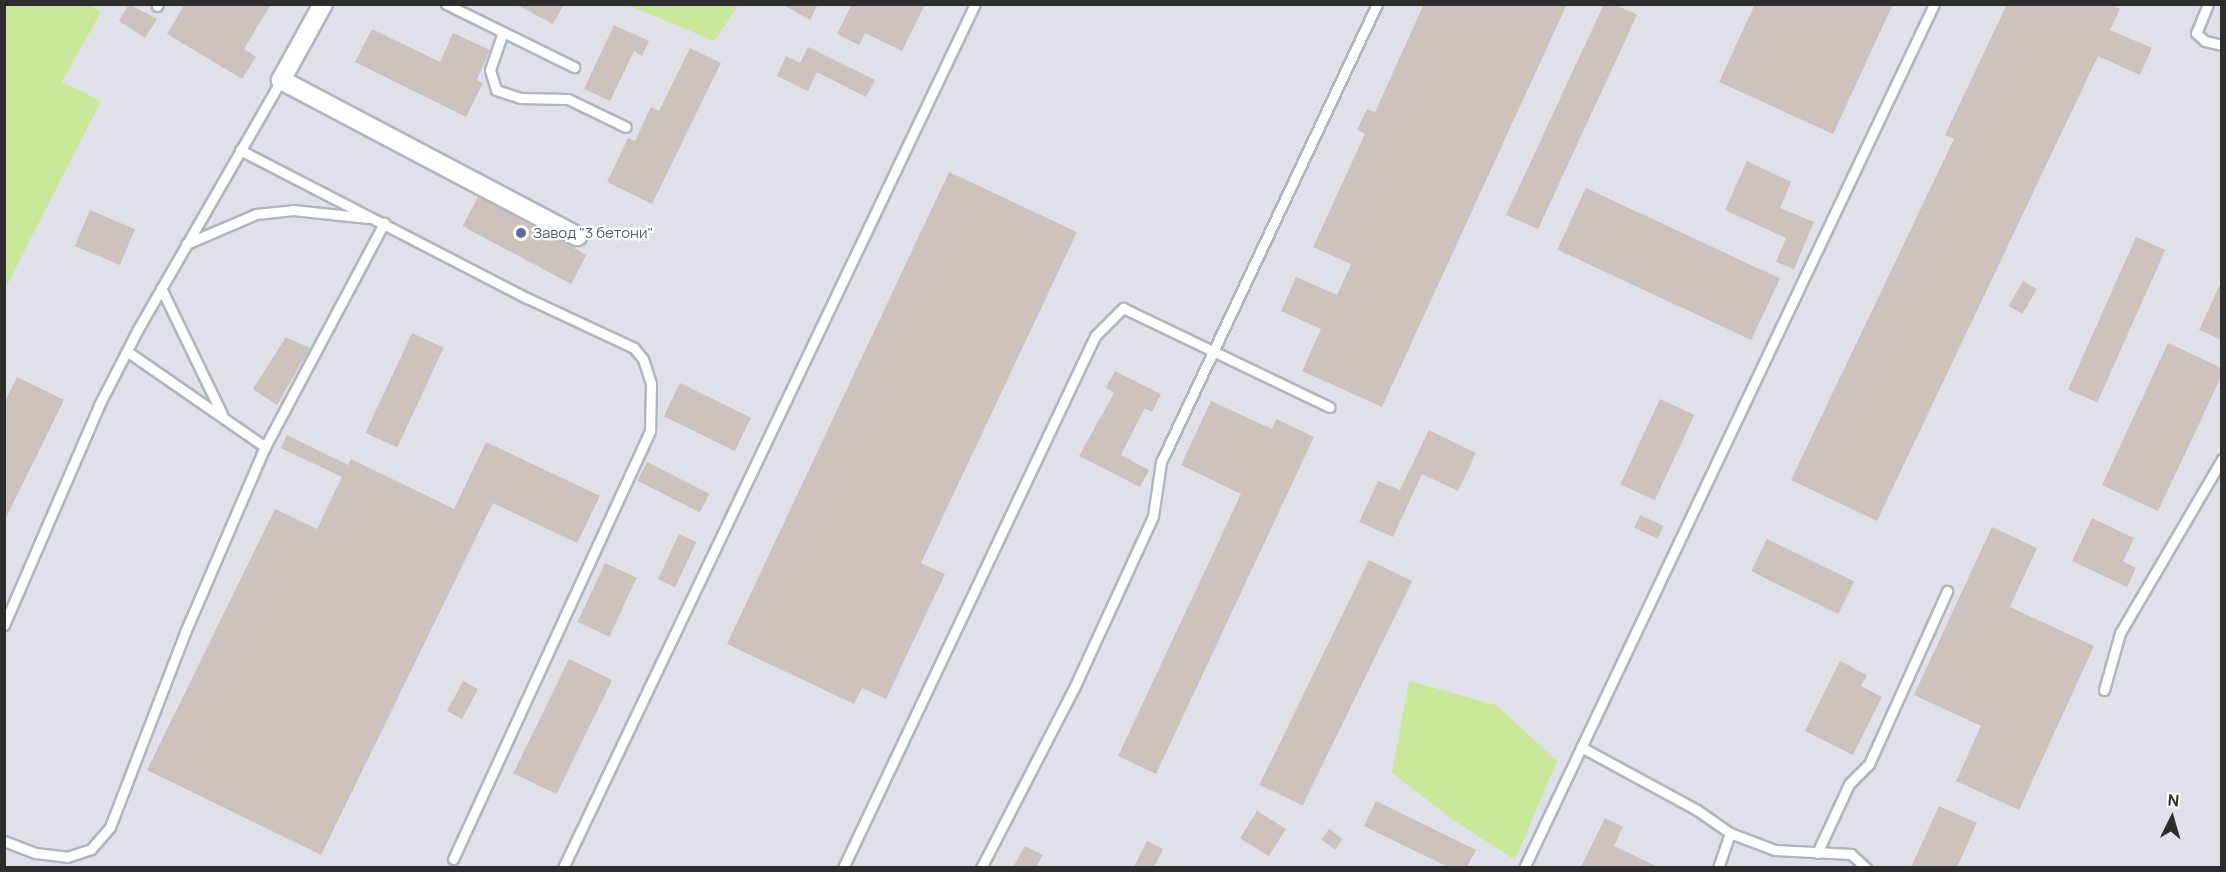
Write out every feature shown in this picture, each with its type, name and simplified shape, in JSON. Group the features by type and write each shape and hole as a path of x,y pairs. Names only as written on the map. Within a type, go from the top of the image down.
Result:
{"street":[{"path":"323,4 281,80 577,236"}],"lane":[{"path":"446,4 574,67"},
{"path":"563,867 975,4"},
{"path":"981,867 1074,688 1153,516 1161,462 1377,4"},
{"path":"1524,867 1934,4"},
{"path":"2208,4 2196,33 2205,41 2222,45"},
{"path":"503,32 490,70 496,90 520,98 568,99 626,127"},
{"path":"4,625 99,405 161,288 281,80"},
{"path":"240,150 634,348 643,359 653,403 650,430 453,859"},
{"path":"186,244 256,214 293,210 380,221"},
{"path":"4,841 36,853 67,857 91,849 110,827 186,630 265,447 380,221"},
{"path":"161,288 223,416"},
{"path":"843,867 1095,336 1123,308 1330,407"},
{"path":"128,352 265,447"},
{"path":"2104,690 2120,633 2222,459"},
{"path":"1817,853 1849,784 1869,764 1947,591"},
{"path":"1581,747 1697,810 1730,833 1775,850 1851,854 1866,867"},
{"path":"1718,867 1730,833"}],"shaded area":[{"path":"91,5 2221,5 2221,867 5,867 4,289 101,101 62,83 101,12"}],"green space":[{"path":"5,4 91,5 101,12 62,82 101,101 5,289"},
{"path":"628,5 738,5 714,41"},
{"path":"1409,681 1496,705 1557,761 1515,860 1452,819 1392,773"}],"building":[{"path":"129,4 157,19 145,38 119,21"},
{"path":"185,4 271,4 244,49 256,57 242,79 167,34"},
{"path":"515,4 564,4 553,24"},
{"path":"781,4 818,4 810,20"},
{"path":"852,4 925,4 902,51 865,33 859,45 837,34"},
{"path":"1424,4 1567,4 1382,407 1302,371 1321,329 1281,311 1296,277 1337,295 1351,264 1313,247 1365,134 1357,130 1367,109 1375,112"},
{"path":"1604,4 1614,4 1637,15 1538,229 1506,215"},
{"path":"1755,4 1893,4 1833,134 1719,82"},
{"path":"2007,4 2111,4 2120,9 2110,30 2152,48 2140,75 2098,56 1877,521 1791,480 1954,139 1945,135"},
{"path":"614,25 649,41 642,56 634,51 610,101 584,89"},
{"path":"372,29 440,62 453,33 490,50 477,80 483,83 466,117 355,62"},
{"path":"808,47 875,80 866,97 817,72 808,91 777,76 786,56 800,63"},
{"path":"690,48 721,63 652,204 607,182 628,138 635,141 651,107 659,111"},
{"path":"1747,161 1791,182 1780,208 1814,222 1794,269 1776,262 1786,238 1725,210"},
{"path":"949,172 1077,232 921,563 945,574 886,699 862,688 854,704 727,644"},
{"path":"1586,188 1780,278 1751,340 1557,250"},
{"path":"478,197 587,255 571,284 463,226"},
{"path":"90,210 135,229 120,265 75,246"},
{"path":"2136,237 2165,250 2097,403 2068,390"},
{"path":"2222,280 2222,340 2199,330"},
{"path":"2023,281 2037,289 2022,314 2008,306"},
{"path":"412,333 444,348 397,447 366,433"},
{"path":"286,337 310,348 277,405 253,389"},
{"path":"2168,343 2222,368 2222,375 2158,511 2102,485"},
{"path":"1115,371 1161,394 1152,412 1145,408 1121,455 1149,470 1140,487 1079,456 1114,393 1106,388"},
{"path":"17,377 64,400 4,522 4,403"},
{"path":"680,383 751,418 735,451 664,416"},
{"path":"1660,399 1694,415 1655,500 1620,484"},
{"path":"1211,401 1272,429 1276,419 1314,437 1156,774 1118,756 1241,494 1181,465"},
{"path":"1429,430 1476,453 1458,491 1422,474 1393,537 1359,522 1378,481 1400,490"},
{"path":"287,435 348,465 351,459 454,509 486,442 600,496 577,543 493,503 321,855 147,770 275,509 317,529 342,477 281,448"},
{"path":"647,462 709,494 700,512 637,481"},
{"path":"1640,515 1664,526 1658,539 1634,528"},
{"path":"2092,518 2134,538 2123,561 2136,568 2127,587 2072,561"},
{"path":"1992,527 2037,548 2010,607 2094,646 2019,810 1956,781 1981,726 1914,695"},
{"path":"679,534 696,542 675,587 658,579"},
{"path":"1767,539 1854,582 1838,614 1751,571"},
{"path":"1369,560 1412,581 1303,806 1259,785"},
{"path":"605,563 637,578 609,637 578,622"},
{"path":"569,659 612,680 556,794 513,773"},
{"path":"1840,661 1867,675 1861,686 1882,697 1853,755 1805,731"},
{"path":"463,681 478,689 462,719 447,711"},
{"path":"1376,801 1476,850 1467,867 1448,867 1364,826"},
{"path":"1939,806 1977,823 1957,867 1911,867"},
{"path":"1257,811 1286,829 1269,856 1240,838"},
{"path":"1605,818 1623,827 1614,846 1658,867 1581,867"},
{"path":"1329,829 1343,839 1335,850 1321,840"},
{"path":"1147,841 1163,849 1154,867 1134,867"},
{"path":"1025,846 1043,855 1036,867 1013,867"}],"place":[{"name":"Завод \"3 бетони\"","path":"521,233"}]}
